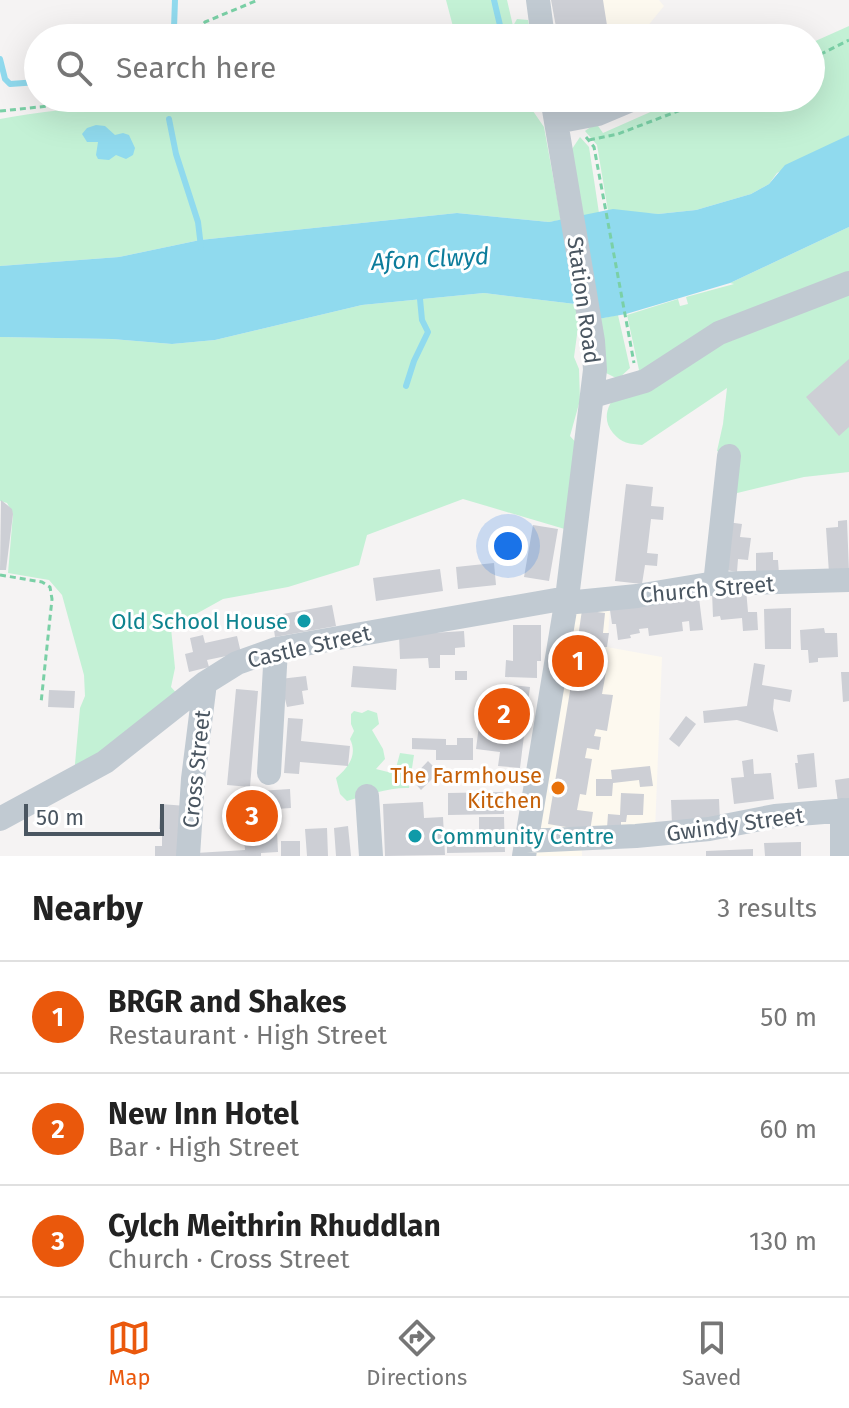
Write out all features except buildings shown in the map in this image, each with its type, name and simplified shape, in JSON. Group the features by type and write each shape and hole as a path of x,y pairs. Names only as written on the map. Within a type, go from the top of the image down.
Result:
{"street":[{"path":"538,0 541,24"},
{"name":"Station Road","path":"554,112 593,341 593,396 561,601"},
{"path":"576,112 603,112"},
{"path":"593,396 645,381 719,333 849,283"},
{"path":"715,584 729,456"},
{"path":"525,849 561,601 559,540"},
{"name":"Church Street","path":"561,601 715,584 849,580"},
{"name":"Castle Street","path":"0,819 105,762 205,683 237,663 276,649 442,618 561,601"},
{"path":"269,773 276,649"},
{"name":"Cross Street","path":"188,856 193,779 205,683"},
{"path":"367,796 371,856"},
{"path":"842,856 846,810"},
{"name":"Gwindy Street","path":"525,849 637,846 775,816 846,810"}],"path":[{"path":"203,24 258,0"},
{"path":"825,52 849,40"},
{"path":"0,111 24,109"},
{"path":"589,140 618,134 675,112"},
{"path":"594,147 631,353"},
{"path":"0,575 42,582 50,587 52,599 41,703"}],"shaded area":[{"path":"551,0 659,0 664,6 649,24 555,24"},
{"path":"572,610 610,610 607,647 662,657 655,830 581,832 582,856 524,856"}],"green space":[{"path":"446,0 507,0 513,24 452,24"},
{"path":"517,19 528,20 529,24 514,24"},
{"path":"849,26 849,135 777,173 769,184 751,194 696,210 658,214 608,211 597,145 585,131 596,123 603,133 650,112 825,112 825,37"},
{"path":"41,112 534,112 544,127 561,220 549,222 457,213 200,240 119,257 0,266 0,119"},
{"path":"580,137 589,147 599,213 581,217 572,149"},
{"path":"849,227 849,472 804,477 729,495 737,460 717,451 727,388 642,445 626,442 613,433 608,424 609,407 639,370 627,315 678,299 680,306 688,304 686,297 734,284 730,283"},
{"path":"484,293 575,304 579,320 574,357 579,369 580,400 570,436 579,446 568,530 463,499 367,535 359,565 288,587 223,599 171,628 175,668 171,687 180,697 74,775 80,708 85,696 84,675 62,595 49,580 8,573 13,514 7,503 0,501 0,337 112,339 172,344 215,340 362,305"},
{"path":"618,315 630,368 618,379 606,373 598,319"},
{"path":"368,710 377,713 379,724 372,730 385,759 376,769 392,773 400,753 414,755 409,788 386,790 347,801 340,794 336,778 352,756 350,739 354,731 351,714"}],"water":[{"path":"96,125 105,126 115,135 129,135 135,148 133,155 126,159 116,155 109,160 98,159 98,142 87,142 82,134"},
{"name":"Afon Clwyd","path":"849,135 849,227 730,283 626,314 598,319 575,304 484,293 362,305 215,340 172,344 112,339 0,337 0,266 119,257 200,240 457,213 549,222 613,209 658,214 696,210 751,194 769,184 785,165"}],"waterway":[{"path":"174,24 175,0"},
{"path":"494,0 500,24"},
{"path":"0,59 5,79 10,84 24,83"},
{"path":"169,119 176,154 198,222 201,247"},
{"path":"406,386 428,332 422,320 420,299"}],"place":[{"name":"Old School House","path":"304,621"},
{"name":"BRGR and Shakes","path":"578,661"},
{"name":"New Inn Hotel","path":"504,714"},
{"name":"The Farmhouse Kitchen","path":"558,788"},
{"name":"Cylch Meithrin Rhuddlan","path":"252,816"},
{"name":"Community Centre","path":"415,836"}]}
